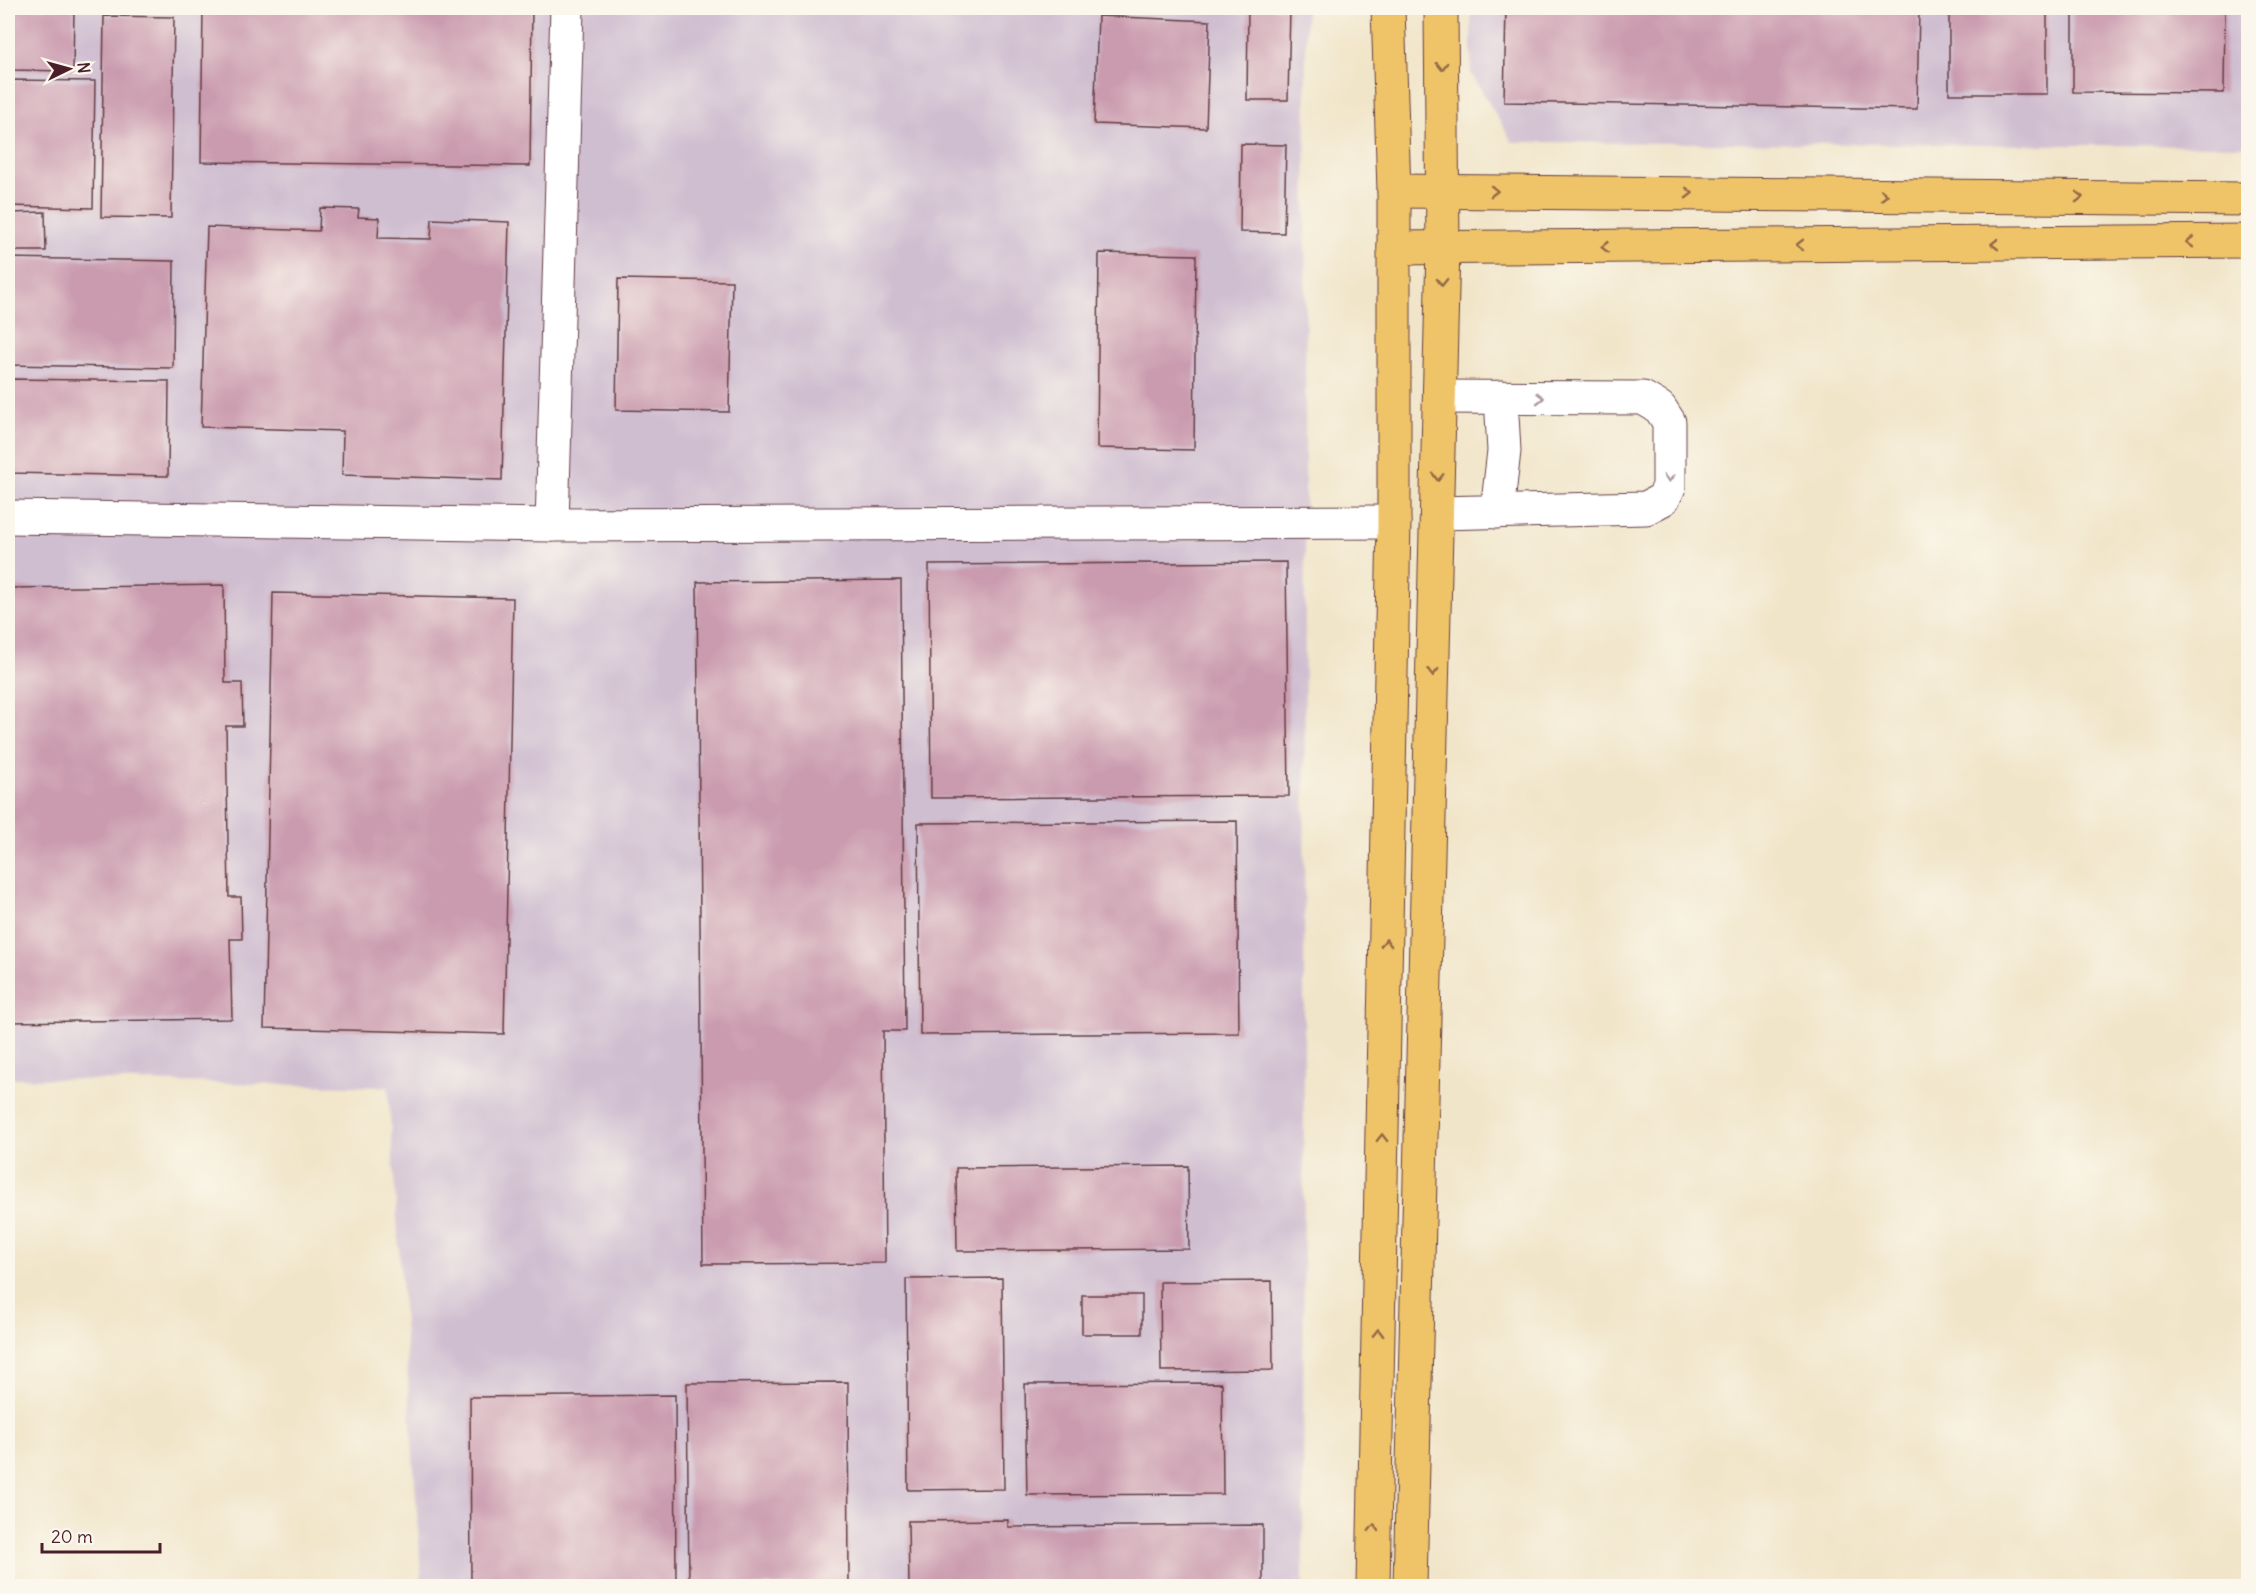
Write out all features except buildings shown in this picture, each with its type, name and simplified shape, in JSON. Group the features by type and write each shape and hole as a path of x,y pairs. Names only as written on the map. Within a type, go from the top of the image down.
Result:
{"main road":[{"path":"1373,1587 1394,522 1394,191 1388,8"},
{"path":"1410,1587 1443,248 1441,8"},
{"path":"1394,191 2248,199"},
{"path":"1394,248 2248,242"}],"street":[{"path":"552,525 567,8"},
{"path":"1437,513 1646,508 1663,499 1669,487 1669,422 1660,408 1643,398 1440,397"},
{"path":"1497,512 1504,451 1501,397"},
{"path":"8,517 552,525 1394,522"}],"shaded area":[{"path":"8,8 1306,8 1303,1586 422,1586 388,1087 8,1078"},
{"path":"1471,8 2248,8 2248,146 1512,142 1471,73"}]}
